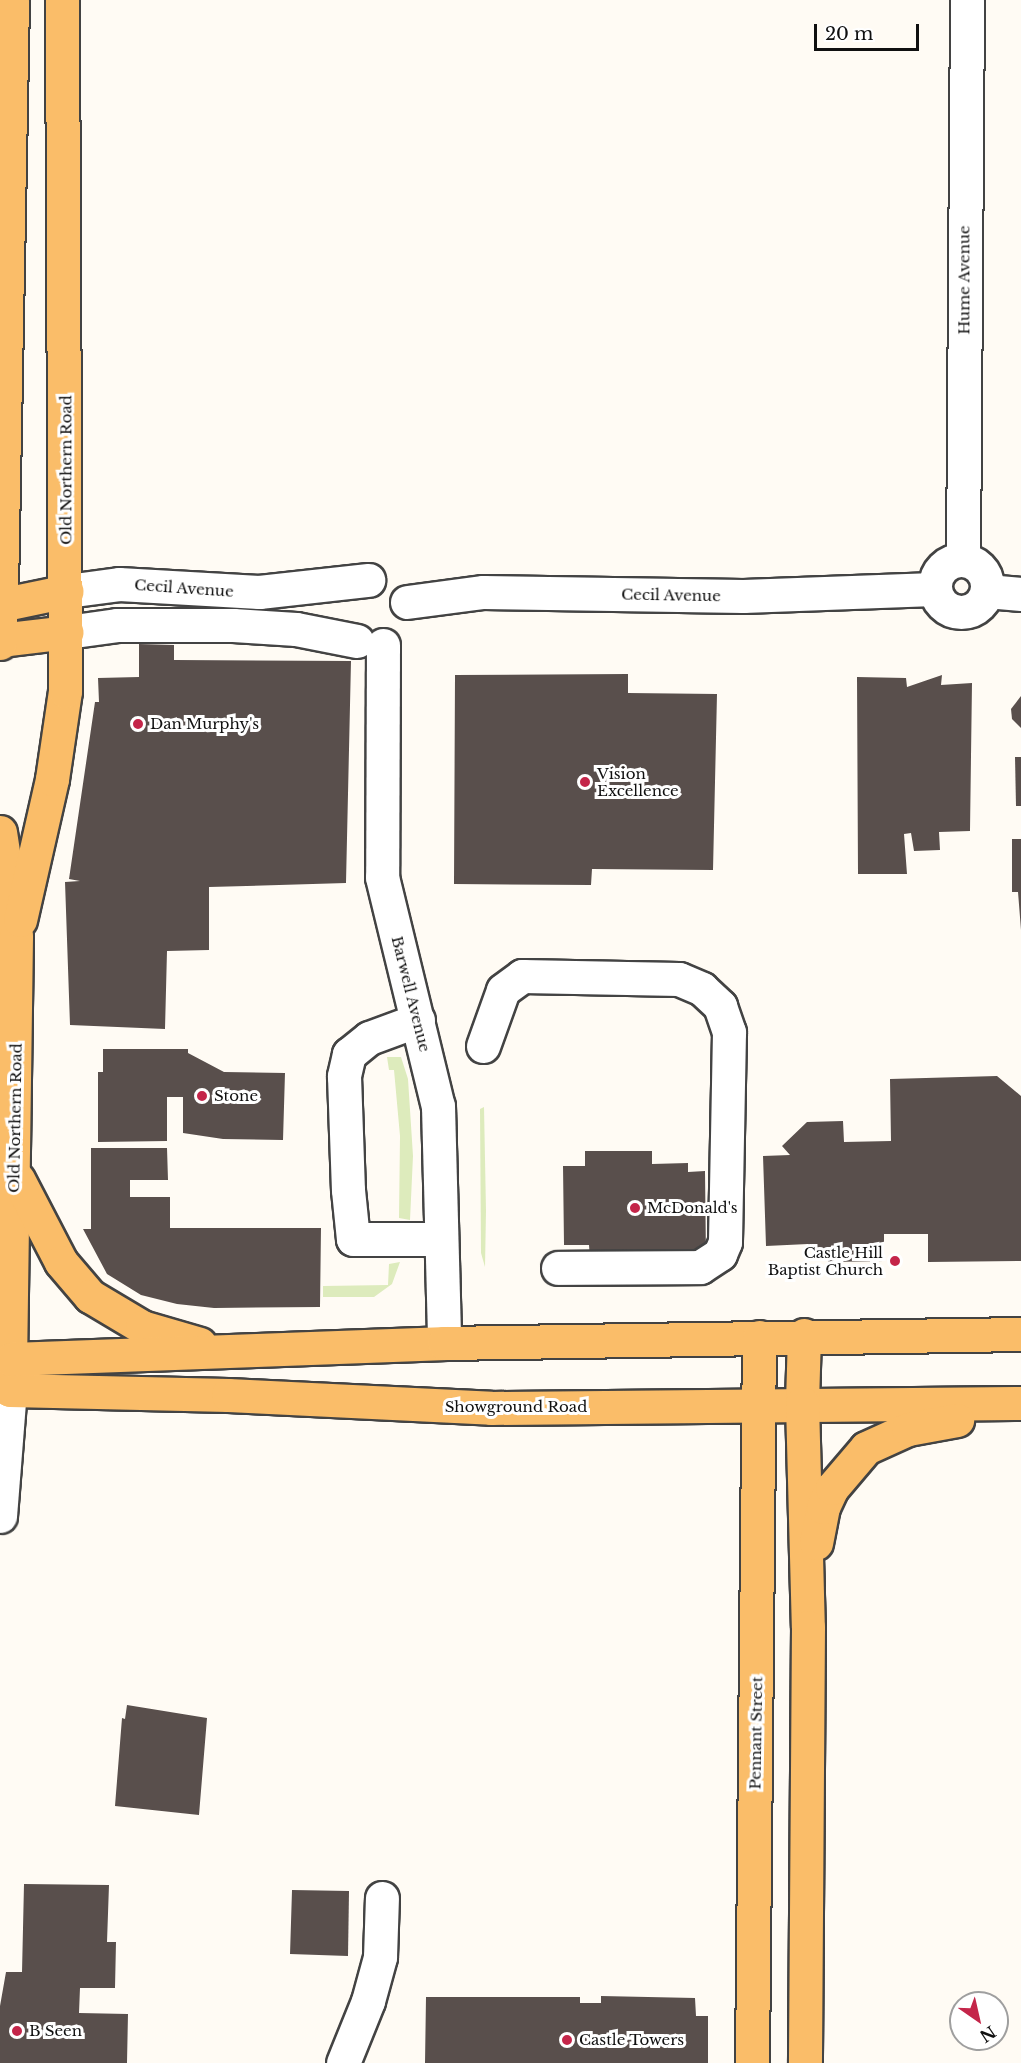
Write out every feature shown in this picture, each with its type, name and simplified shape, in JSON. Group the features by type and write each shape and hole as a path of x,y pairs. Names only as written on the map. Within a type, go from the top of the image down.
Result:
{"main road":[{"path":"12,0 0,641 67,632"},
{"name":"Old Northern Road","path":"16,936 58,745 67,632 62,0"},
{"name":"Cecil Avenue","path":"1,605 67,591"},
{"name":"Old Northern Road","path":"0,832 16,936 11,1375"},
{"path":"14,1172 61,1262 90,1296 142,1327 225,1352"},
{"path":"11,1375 225,1352 444,1342 804,1335 1021,1334"},
{"path":"804,1335 802,1403 808,1627 805,2063"},
{"name":"Pennant Street","path":"752,2063 759,1337"},
{"name":"Showground Road","path":"11,1375 218,1395 491,1408 759,1403 1021,1403"},
{"path":"808,1627 812,1569 823,1507 856,1457 877,1442 908,1429 1021,1410"}],"street":[{"name":"Hume Avenue","path":"963,560 967,0"},
{"path":"963,560 984,574 987,591 979,606 964,613 941,604 934,589 942,568 963,560"},
{"name":"Cecil Avenue","path":"67,591 119,584 259,592 368,579"},
{"path":"67,632 117,625 233,625 296,630 370,643 402,633 408,613 407,602 396,586 368,579 350,591 341,612 349,634 370,643"},
{"name":"Cecil Avenue","path":"407,602 483,592 743,596 934,589"},
{"path":"987,591 1021,594"},
{"name":"Barwell Avenue","path":"370,643 382,877 438,1107 444,1342"},
{"path":"483,1046 503,990 522,976 679,979 702,989 720,1006 729,1032 725,1242 720,1254 700,1267 558,1268"},
{"path":"418,1020 369,1038 350,1054 344,1076 348,1190 353,1239 441,1239"},
{"name":"Old Northern Road","path":"0,1516 11,1375"},
{"path":"343,2063 368,2001 380,1957 382,1898"}],"green space":[{"path":"387,1057 401,1057 408,1079 413,1156 410,1220 399,1218 400,1136 394,1070 389,1070"},
{"path":"484,1107 485,1267 481,1253 480,1109"},
{"path":"400,1262 392,1284 374,1297 323,1297 323,1286 388,1285 389,1264"}],"building":[{"path":"139,644 174,645 174,660 351,661 346,883 209,887 209,950 167,951 165,1029 70,1025 65,882 80,881 69,879 95,702 99,702 98,678 139,677"},
{"name":"Vision Excellence","path":"628,674 628,693 717,694 713,870 592,869 591,885 454,884 455,675"},
{"path":"942,675 941,685 972,683 970,831 939,832 940,850 914,851 911,833 904,834 907,874 858,874 857,677 906,678 907,687"},
{"path":"1021,696 1021,728 1012,719 1011,709"},
{"path":"1015,757 1021,757 1021,806 1016,806"},
{"path":"1012,839 1021,839 1021,930 1018,892 1012,892"},
{"path":"103,1049 188,1049 188,1053 224,1072 285,1073 283,1140 223,1139 183,1133 183,1097 167,1097 167,1141 98,1142 98,1072 103,1072"},
{"path":"997,1076 1021,1096 1021,1261 928,1262 928,1234 884,1234 884,1261 829,1262 808,1244 766,1246 763,1156 790,1155 782,1146 807,1122 843,1121 844,1142 891,1141 890,1079"},
{"path":"91,1148 167,1148 168,1180 130,1180 130,1197 170,1197 170,1228 321,1228 320,1307 214,1308 177,1304 141,1295 107,1274 83,1229 91,1229"},
{"name":"McDonald's","path":"585,1151 652,1151 652,1164 688,1163 688,1172 705,1171 706,1258 590,1259 589,1245 564,1245 563,1166 585,1166"},
{"path":"127,1705 207,1718 199,1815 115,1806 122,1718 125,1719"},
{"path":"24,1884 109,1885 107,1942 116,1942 115,1988 80,1988 79,2013 128,2014 127,2063 0,2063 0,2006 6,1972 22,1972"},
{"path":"292,1890 349,1891 348,1956 290,1954"},
{"name":"Castle Towers","path":"601,1996 695,1998 696,2016 708,2016 708,2063 425,2063 426,1997 580,1997 580,2003 601,2003"}],"place":[{"name":"Dan Murphy's","path":"138,724"},
{"name":"Vision Excellence","path":"585,782"},
{"name":"Stone","path":"202,1096"},
{"name":"McDonald's","path":"635,1208"},
{"name":"Castle Hill Baptist Church","path":"895,1261"},
{"name":"B Seen","path":"17,2031"},
{"name":"Castle Towers","path":"567,2040"}]}
